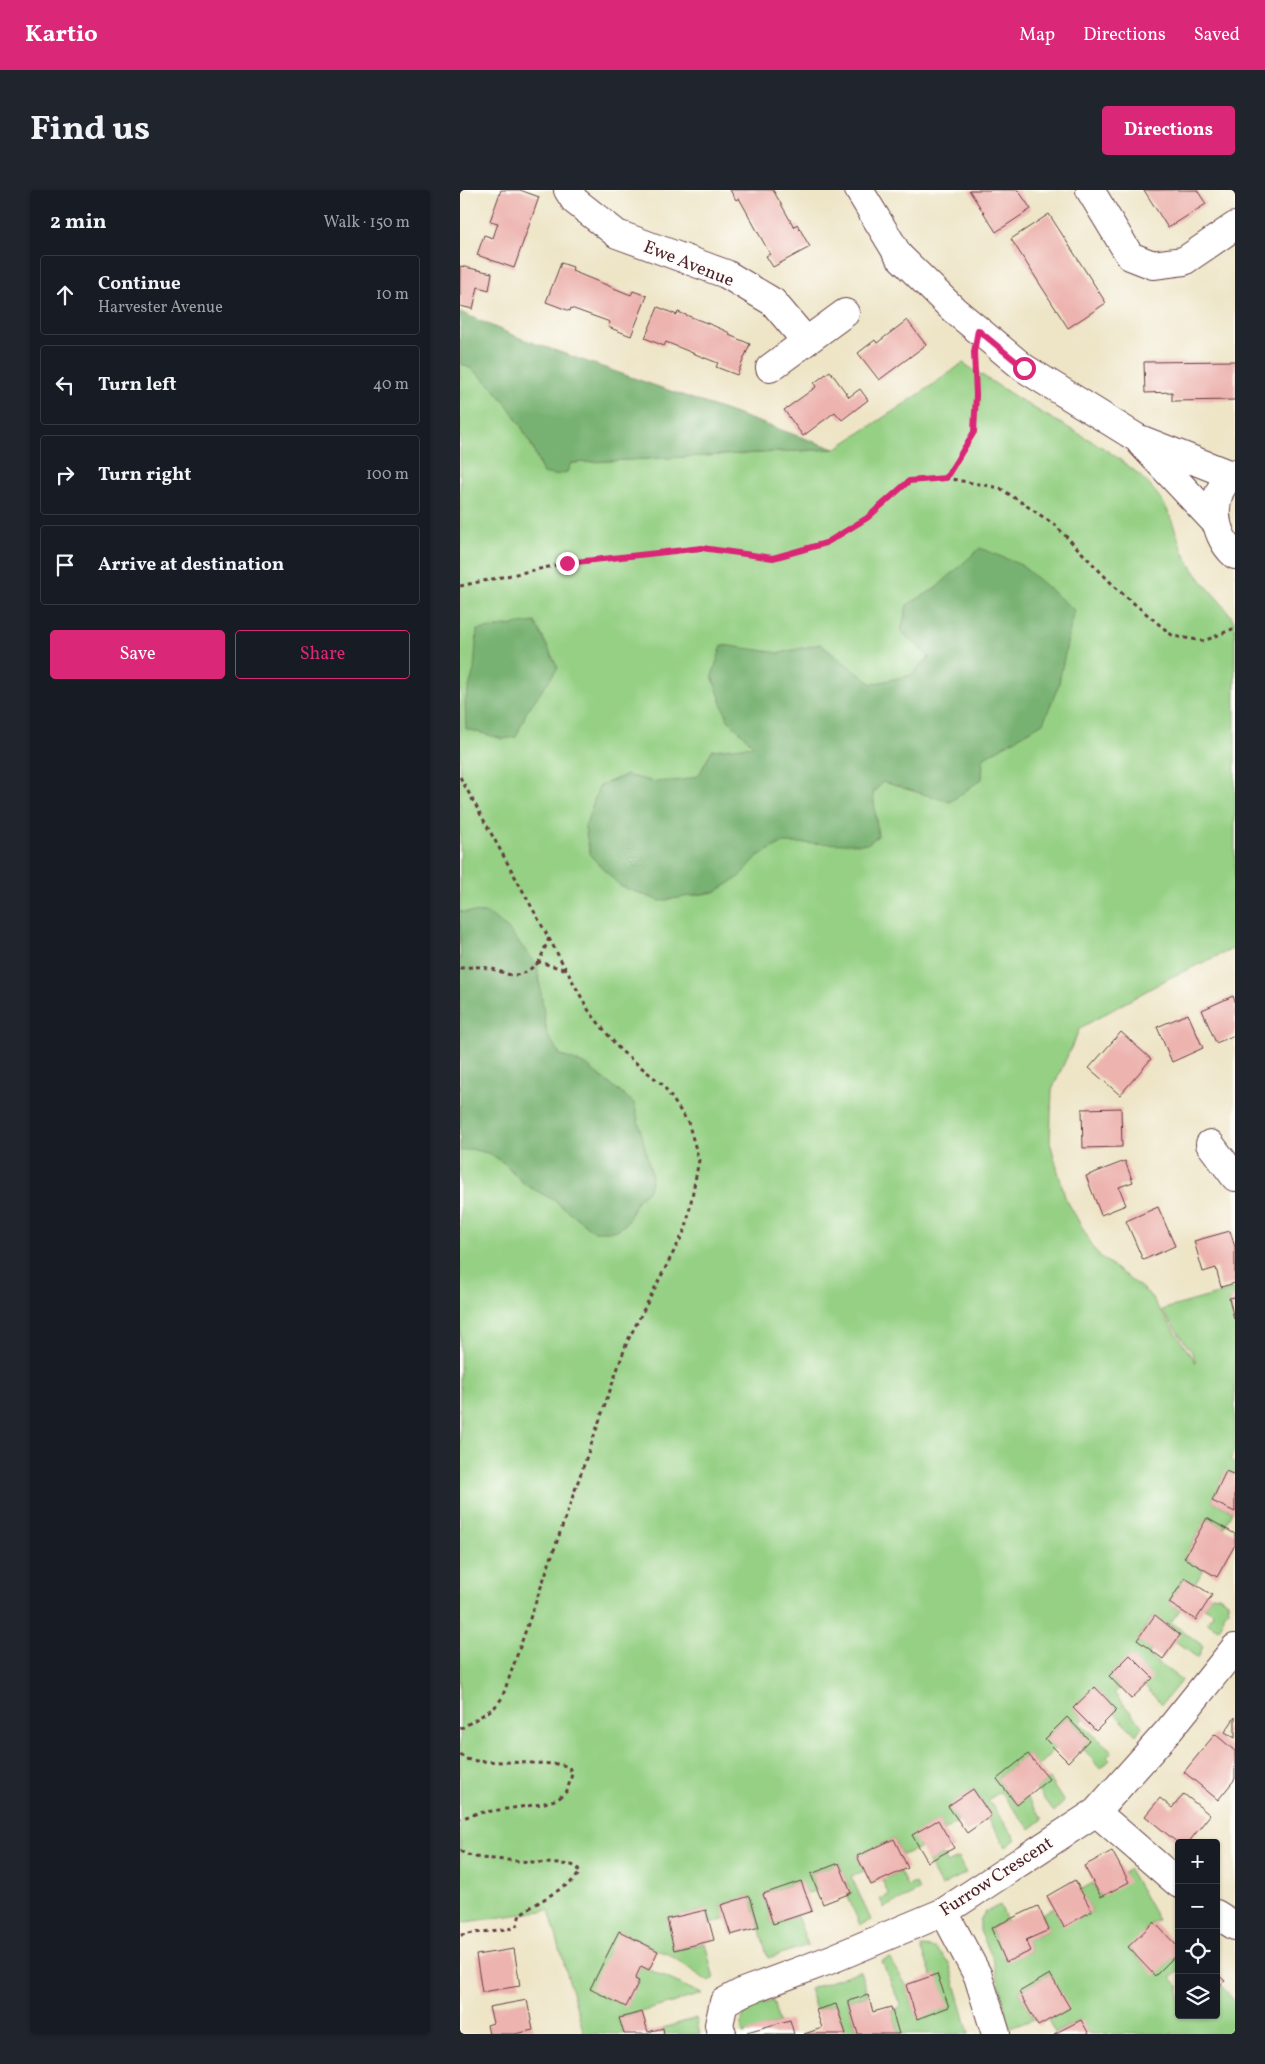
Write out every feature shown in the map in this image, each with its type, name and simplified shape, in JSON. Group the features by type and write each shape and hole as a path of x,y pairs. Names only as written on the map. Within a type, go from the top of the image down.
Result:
{"street":[{"name":"Ewe Avenue","path":"568,190 576,201 617,234 726,274 773,302 806,341"},
{"path":"859,190 899,256 954,310 1024,368 1137,438 1233,474 1223,486 1216,503 1215,522"},
{"path":"1090,190 1130,256 1153,265 1184,261 1235,226"},
{"path":"770,368 845,313"},
{"path":"1137,438 1215,522 1226,547 1235,555"},
{"path":"1210,1144 1235,1177"},
{"name":"Furrow Crescent","path":"722,2034 719,2025 724,2002 743,1992 832,1959 944,1912 1096,1812 1170,1729 1235,1648"},
{"path":"1096,1812 1175,1881"},
{"path":"944,1912 978,1976 996,2034"},
{"path":"1220,1917 1235,1926"}],"path":[{"path":"946,478 974,432 976,395 974,352 978,330"},
{"path":"460,586 567,563 702,548 773,558 826,543 867,518 909,481 946,478 1000,488 1054,525 1118,590 1173,636 1204,641 1235,628"},
{"path":"460,777 589,1011 620,1050 663,1085 688,1122 699,1160 686,1228 627,1342 502,1698 494,1708 460,1729"},
{"path":"460,968 481,967 514,976 523,974 539,962 549,938"},
{"path":"539,962 567,970"},
{"path":"460,1754 465,1759 477,1761 559,1764 569,1767 572,1774 567,1791 558,1799 541,1804 478,1813 460,1819"},
{"path":"460,1850 468,1855 480,1858 572,1865 578,1868 580,1872 578,1877 570,1883 520,1914 518,1925 514,1928 460,1935"}],"green space":[{"path":"460,312 517,337 835,449 571,463 567,472 555,475 543,473 527,436 502,399 482,378 460,363"},
{"path":"460,363 473,370 486,381 509,407 528,438 540,467 568,467 571,463 835,449 963,363 1037,410 1103,448 1134,470 1148,483 1165,506 1186,558 1235,623 1235,948 1171,977 1080,1028 1052,1090 1050,1142 1065,1197 1097,1254 1148,1293 1196,1363 1192,1352 1161,1310 1235,1289 1235,1297 1229,1299 1235,1321 1235,1449 1230,1460 1235,1463 1235,1475 1226,1472 1212,1501 1232,1511 1224,1528 1207,1518 1184,1558 1204,1569 1195,1584 1184,1578 1169,1603 1180,1610 1171,1622 1203,1646 1198,1658 1175,1641 1180,1634 1154,1615 1137,1640 1151,1650 1148,1656 1182,1680 1162,1704 1144,1686 1152,1678 1130,1655 1109,1676 1120,1688 1114,1693 1142,1726 1136,1735 1114,1713 1117,1710 1095,1687 1073,1708 1084,1719 1080,1723 1112,1751 1107,1757 1110,1760 1100,1769 1082,1747 1089,1740 1067,1717 1045,1738 1055,1749 1038,1766 1028,1754 997,1779 1016,1804 1026,1797 1043,1819 1030,1829 1000,1792 988,1800 1016,1839 1006,1847 987,1818 991,1815 973,1789 949,1806 958,1821 945,1831 938,1820 913,1835 920,1848 902,1855 894,1839 857,1856 864,1871 851,1876 871,1920 860,1925 847,1895 851,1893 839,1863 811,1874 817,1890 806,1894 801,1881 763,1894 773,1924 797,1916 808,1945 768,1958 750,1896 721,1905 726,1919 710,1924 706,1910 667,1919 674,1950 705,1943 714,1979 709,1982 667,1953 658,1951 619,1931 626,2006 639,1981 635,1979 641,1966 702,1994 620,2018 624,2034 584,2034 549,1910 460,1923"},
{"path":"980,548 1021,565 1074,610 1058,687 1043,723 983,758 982,779 950,802 883,782 873,793 878,836 867,844 782,843 758,856 738,878 715,892 660,901 620,886 590,855 585,827 599,786 626,775 655,782 684,780 699,775 712,750 754,746 728,720 712,676 722,645 780,653 820,644 872,684 911,675 929,657 901,631 907,605 936,588"},
{"path":"535,622 558,668 527,711 516,737 503,739 466,729 465,701 474,670 477,630"},
{"path":"460,910 462,912 488,913 509,930 537,965 547,1034 560,1055 586,1065 634,1103 652,1176 649,1190 638,1199 626,1224 614,1231 593,1231 555,1201 524,1184 505,1164 491,1154 471,1149 460,1151"},
{"path":"1212,1595 1219,1596 1228,1602 1229,1610 1223,1614 1222,1624 1218,1629 1207,1622 1213,1614 1212,1611 1204,1607"},
{"path":"1049,1779 1064,1802 1054,1812 1036,1789"},
{"path":"943,1855 947,1863 958,1858 966,1873 941,1886 928,1862"},
{"path":"1129,1869 1158,1920 1153,1922 1128,1948 1155,1975 1175,1956 1175,1974 1171,1978 1175,1982 1175,2019 1220,2019 1221,1985 1235,2002 1235,2031 1231,2034 1089,2034 1080,2020 1055,2033 1048,2020 1069,2008 1050,1974 1019,1992 1034,2019 1010,2028 993,1959 980,1931 980,1920 985,1912 1000,1905 1007,1921 991,1928 1006,1961 1031,1951 1026,1940 1049,1930 1042,1914 1053,1908 1064,1926 1092,1911 1080,1890 1093,1883 1101,1897"},
{"path":"900,1872 907,1886 916,1883 919,1891 884,1908 880,1899 889,1895 882,1880"},
{"path":"921,1947 936,1948 950,1965 969,2034 899,2034 892,2011 901,2007 882,1961 890,1958 906,1985 917,2018 948,2007 937,1975 932,1976"},
{"path":"860,1971 868,1995 848,2001 858,2034 846,2034 836,2004 816,2010 809,1989"},
{"path":"773,2001 779,2023 743,2034 742,2020 745,2015 760,2005"},
{"path":"696,2018 700,2034 664,2034 663,2028"}],"building":[{"path":"501,190 520,190 539,197 514,268 477,255 484,235 493,238 498,223 490,221"},
{"path":"730,190 773,190 794,227 797,224 810,247 773,267 766,256 770,254 739,198 736,200"},
{"path":"969,190 1018,190 1031,209 996,232"},
{"path":"1144,190 1197,190 1206,204 1168,228"},
{"path":"1049,214 1106,303 1068,328 1011,239"},
{"path":"561,263 573,267 572,271 631,295 633,291 647,296 631,336 608,327 610,322 571,308 570,311 546,302"},
{"path":"460,266 492,273 489,290 478,287 473,309 460,306"},
{"path":"658,307 677,315 678,312 712,325 750,344 737,375 716,367 718,363 666,342 664,346 645,338"},
{"path":"907,320 926,345 879,380 858,353 875,340 877,343"},
{"path":"1235,361 1235,400 1172,401 1172,392 1145,393 1144,362"},
{"path":"830,371 849,397 860,389 868,400 842,420 835,412 803,436 784,410 816,387 814,383"},
{"path":"1233,996 1235,1001 1235,1035 1216,1043 1202,1010"},
{"path":"1188,1014 1203,1048 1172,1062 1157,1027"},
{"path":"1121,1032 1151,1059 1120,1095 1089,1068"},
{"path":"1121,1108 1122,1147 1083,1148 1082,1109"},
{"path":"1125,1161 1133,1182 1119,1187 1126,1205 1101,1215 1086,1176"},
{"path":"1158,1207 1175,1246 1143,1260 1126,1221"},
{"path":"1230,1231 1235,1247 1235,1283 1221,1287 1216,1268 1203,1272 1194,1241"},
{"path":"1235,1297 1235,1319 1234,1319 1229,1298"},
{"path":"1226,1471 1235,1475 1235,1512 1212,1501"},
{"path":"1207,1518 1235,1534 1235,1545 1217,1577 1184,1558"},
{"path":"1185,1578 1212,1595 1196,1620 1169,1603"},
{"path":"1155,1615 1180,1635 1163,1659 1137,1640"},
{"path":"1130,1655 1153,1678 1131,1699 1109,1676"},
{"path":"1095,1687 1117,1710 1096,1731 1073,1708"},
{"path":"1067,1717 1089,1740 1068,1762 1045,1739"},
{"path":"1235,1717 1235,1738 1225,1732"},
{"path":"1215,1734 1235,1751 1235,1779 1218,1800 1184,1772"},
{"path":"1028,1754 1049,1779 1017,1805 997,1779"},
{"path":"973,1789 991,1816 967,1833 948,1806"},
{"path":"1184,1794 1210,1815 1191,1839 1175,1839 1175,1841 1145,1816 1160,1798 1172,1808"},
{"path":"938,1820 954,1848 928,1862 912,1835"},
{"path":"894,1839 908,1868 871,1885 857,1856"},
{"path":"1112,1851 1129,1882 1101,1897 1084,1866"},
{"path":"839,1863 851,1893 823,1904 811,1874"},
{"path":"1075,1880 1092,1911 1064,1927 1047,1896"},
{"path":"801,1881 812,1911 773,1924 763,1894"},
{"path":"750,1896 759,1927 731,1935 721,1905"},
{"path":"1038,1906 1049,1930 1026,1940 1031,1951 1006,1962 991,1928"},
{"path":"706,1910 714,1940 674,1950 667,1919"},
{"path":"1154,1922 1175,1944 1175,1956 1155,1976 1128,1947"},
{"path":"619,1931 658,1951 649,1970 641,1966 635,1979 639,1981 626,2007 590,1989"},
{"path":"514,1949 520,1986 482,1992 476,1955"},
{"path":"937,1974 949,2007 917,2019 906,1985"},
{"path":"1050,1974 1070,2008 1038,2026 1019,1992"},
{"path":"1220,1977 1225,1981 1220,1985"},
{"path":"868,1995 873,2012 891,2007 899,2034 858,2034 848,2001"},
{"path":"527,2000 533,2030 515,2034 489,2034 487,2025 493,2023 489,2007"},
{"path":"836,2004 846,2034 804,2034 822,2028 816,2010"},
{"path":"642,2012 648,2032 663,2028 664,2034 624,2034 619,2018"},
{"path":"790,2020 794,2034 748,2034 747,2032"},
{"path":"1081,2020 1089,2034 1054,2034"}],"route":[{"path":"567,563 702,548 773,558 826,543 867,518 909,481 946,478 974,432 976,395 974,352 978,330 1024,368"}]}
